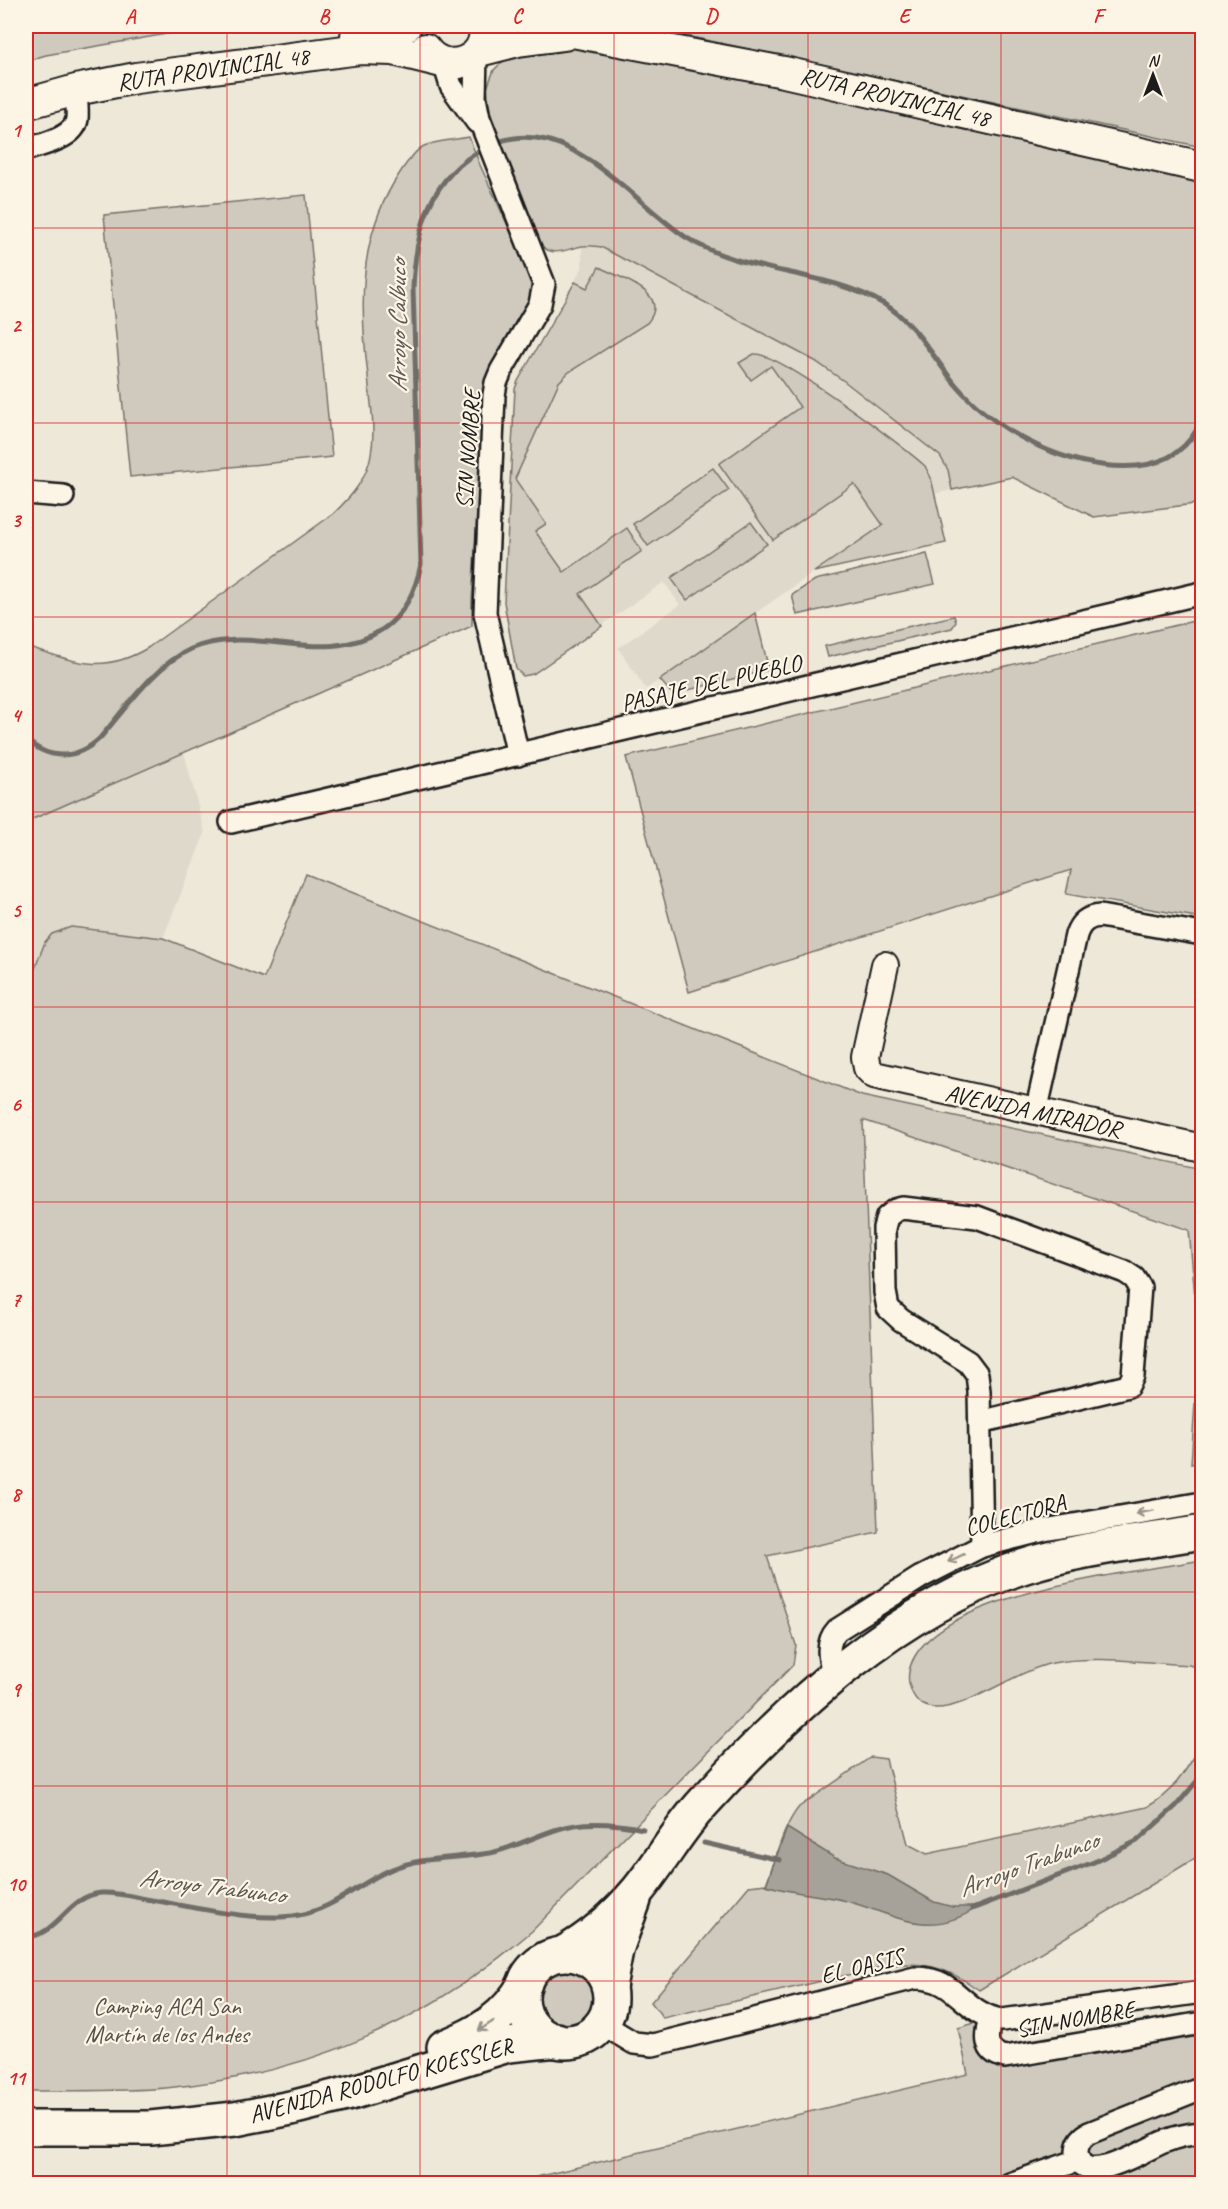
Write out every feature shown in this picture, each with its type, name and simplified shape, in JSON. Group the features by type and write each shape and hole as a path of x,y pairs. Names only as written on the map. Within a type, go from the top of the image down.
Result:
{"main road":[{"name":"RUTA PROVINCIAL 48","path":"26,104 75,84 164,60 371,34 406,26"},
{"path":"421,26 423,46 427,52 441,62"},
{"name":"RUTA PROVINCIAL 48","path":"541,26 784,72 1203,167"},
{"name":"RUTA PROVINCIAL 48","path":"26,92 360,49 393,50 458,64 480,44 596,36"},
{"path":"562,1954 594,1933 638,1890 679,1831 727,1777 779,1725 831,1664 878,1643 923,1613 990,1579 1026,1566 1062,1556 1203,1532"},
{"path":"609,1987 596,1966 586,1959 562,1954 539,1963 530,1972 522,1995 523,2007 527,2019 540,2032 557,2040 570,2041 582,2038 602,2023 610,2000 609,1987 616,1950 638,1890"},
{"name":"AVENIDA RODOLFO KOESSLER","path":"26,2111 131,2111 191,2107 247,2099 327,2082 418,2056 473,2034 506,2010 514,2002 525,1983"},
{"name":"AVENIDA RODOLFO KOESSLER","path":"26,2128 151,2128 235,2119 354,2092 508,2045 557,2040"}],"street":[{"name":"SIN NOMBRE","path":"480,44 475,98 483,132 544,284 540,304 501,371 494,395 485,613 518,755"},
{"name":"SIN NOMBRE","path":"441,62 451,86 483,132"},
{"path":"26,150 70,132 77,119 75,84"},
{"path":"26,494 63,496"},
{"name":"PASAJE DEL PUEBLO","path":"231,822 1203,593"},
{"path":"1036,1112 1076,935 1081,924 1092,917 1107,916 1203,934"},
{"name":"AVENIDA MIRADOR","path":"885,966 866,1052 869,1072 880,1078 1203,1148"},
{"path":"980,1422 1128,1386 1133,1376 1140,1287 1134,1278 1125,1272 985,1219 909,1209 896,1210 887,1217 884,1228 885,1292 888,1308 901,1320 962,1357 973,1368 979,1383 982,1546"},
{"name":"COLECTORA","path":"831,1664 831,1639 837,1630 921,1577 982,1546 1044,1530 1203,1503"},
{"name":"EL OASIS","path":"602,2023 634,2043 653,2045 906,1980 925,1978 942,1982 973,2008 991,2018"},
{"path":"991,2018 1013,2019 1203,1992"},
{"name":"SIN NOMBRE","path":"991,2018 986,2035 989,2048 992,2052 1005,2057 1203,2023"},
{"path":"1203,2088 1083,2136 1077,2147 1079,2160 1090,2169 1105,2168 1164,2141 1203,2133"},
{"path":"1010,2184 1079,2160"}],"shaded area":[{"path":"582,246 606,249 825,367 940,456 948,470 952,490 924,496 646,689 618,648 680,605 664,582 529,676 520,675 516,669 504,610 516,386 582,268"},
{"path":"184,752 205,833 163,938 71,927 45,942 26,985 26,822"},
{"path":"787,1828 835,1858 888,1875 934,1902 953,1907 978,1907 959,1917 941,1922 924,1923 907,1921 838,1899 766,1885"}],"green space":[{"path":"26,26 309,26 178,32 46,55 26,61"},
{"path":"641,26 1202,26 1202,147"},
{"path":"550,47 606,47 1202,184 1202,503 1094,517 1012,477 952,490 948,470 940,456 815,361 601,247 584,246 558,252 547,250 539,241 491,117 487,88 494,70 510,57"},
{"path":"469,137 531,276 533,287 530,298 488,371 484,384 472,626 26,822 26,646 58,657 88,663 117,661 132,656 149,647 333,514 357,487 366,472 372,444 373,424 365,351 363,302 364,278 373,230 393,184 415,153 429,144"},
{"path":"306,195 332,457 130,477 104,215"},
{"path":"599,267 641,288 649,295 653,303 653,312 647,323 569,372 559,382 515,479 546,524 535,531 564,572 627,528 642,551 580,594 602,626 533,674 523,676 516,669 504,602 515,389 575,282 587,288"},
{"path":"754,354 767,357 788,367 813,383 868,421 925,466 931,478 946,543 814,572 883,525 854,484 773,540 719,464 800,407 771,366 751,380 739,363"},
{"path":"713,468 729,490 648,546 633,524"},
{"path":"751,522 767,544 687,600 671,578"},
{"path":"927,554 935,584 797,615 792,595 815,580"},
{"path":"755,613 769,670 672,694 660,680"},
{"path":"954,616 956,622 952,628 828,657 825,646"},
{"path":"1202,619 1202,918 1066,894 1071,870 689,992 626,757"},
{"name":"Camping ACA San Martín de los Andes","path":"306,874 862,1096 1202,1169 1202,1462 1191,1464 1199,1341 1189,1230 863,1120 878,1532 767,1556 796,1645 793,1665 532,1931 491,1964 449,1993 406,2018 316,2057 268,2071 218,2081 149,2089 26,2091 26,985 45,942 52,934 71,927 163,938 264,978"},
{"path":"1202,1560 1202,1669 1189,1665 1120,1660 1053,1663 1024,1673 961,1703 934,1708 920,1703 909,1686 908,1677 915,1656 936,1633 966,1615 1004,1600 1046,1588"},
{"path":"1202,1744 1202,1854 979,1990 945,1971 909,1964 882,1967 663,2018 651,2002 749,1886 766,1884 784,1834 799,1807 871,1757 886,1759 908,1844 927,1854 1147,1807 1172,1787"},
{"path":"565,1962 585,1968 595,1978 601,1998 595,2018 585,2028 565,2034 545,2028 535,2018 529,1998 535,1978 545,1968"},
{"path":"991,2018 993,2052 1202,2023 1202,2183 507,2184 968,2074 958,2028"}],"waterway":[{"name":"Arroyo Calbuco","path":"493,144 520,137 547,140 572,150 621,184 687,238 710,250 759,266 836,284 884,304 915,331 956,385 973,403 1014,433 1038,446 1087,462 1112,466 1137,466 1159,461 1177,452 1191,438 1202,419"},
{"name":"Arroyo Calbuco","path":"26,739 53,754 73,754 82,751 100,738 153,677 178,656 191,649 214,642 238,640 312,646 336,645 360,640 383,629 398,616 413,592 421,564 413,287 418,245 422,225 438,189 466,160 485,148"},
{"name":"Arroyo Trabunco","path":"972,1909 1094,1862 1137,1841 1176,1806 1202,1775"},
{"name":"Arroyo Trabunco","path":"26,1937 47,1930 80,1901 101,1893 124,1894 243,1915 263,1917 299,1915 324,1907 380,1874 404,1865 490,1853 579,1824 611,1824 643,1829"},
{"name":"Arroyo Trabunco","path":"704,1843 780,1860"}]}
